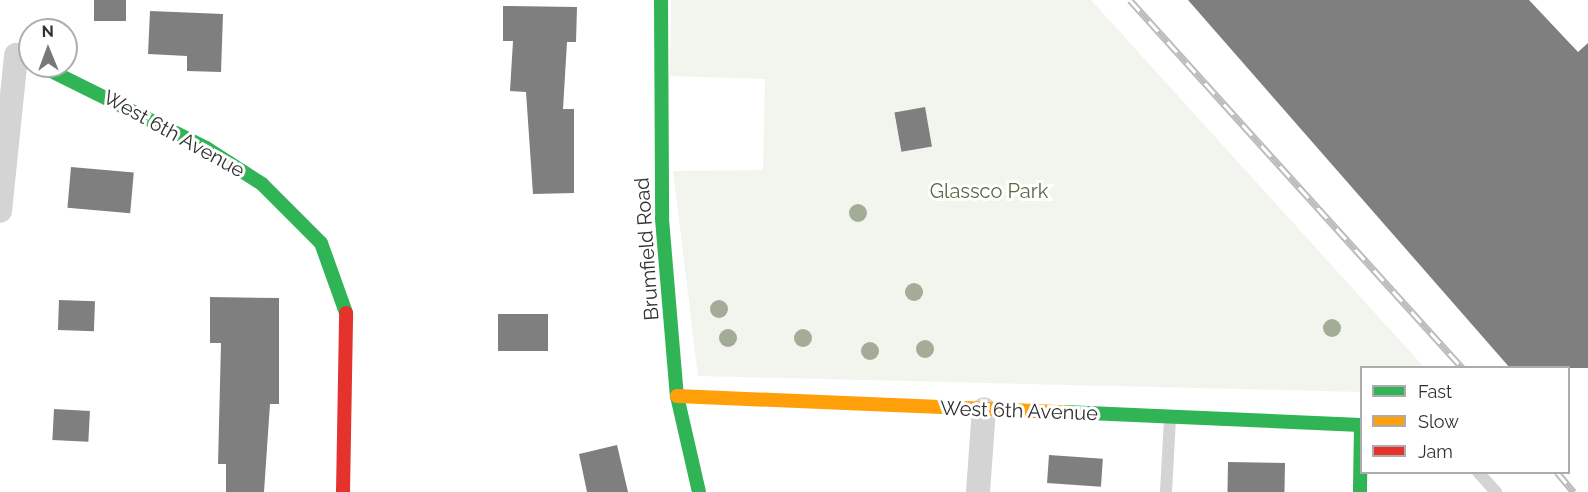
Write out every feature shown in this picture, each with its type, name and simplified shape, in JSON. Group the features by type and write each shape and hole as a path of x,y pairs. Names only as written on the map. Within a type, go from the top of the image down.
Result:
{"street":[{"name":"Brumfield Road","path":"661,0 663,219 677,396 699,492"},
{"path":"0,211 15,54"},
{"name":"West 6th Avenue","path":"65,78 206,148 262,184 321,243 346,309 343,492"},
{"name":"West 6th Avenue","path":"677,396 1360,426"},
{"path":"978,492 984,409"},
{"path":"1360,474 1360,492"}],"lane":[{"path":"1166,492 1170,417"},
{"path":"1480,474 1496,492"}],"green space":[{"name":"Glassco Park","path":"671,0 1091,0 1423,366 1360,366 1360,392 698,376 673,171 763,170 765,79 670,76"}],"building":[{"path":"94,0 126,0 126,21 94,21"},
{"path":"1188,0 1529,0 1578,52 1588,43 1588,368 1508,366"},
{"path":"503,6 577,7 576,42 567,42 563,109 574,109 574,193 533,194 526,92 510,91 513,41 503,41"},
{"path":"150,11 223,14 221,72 187,71 187,56 148,54"},
{"path":"925,107 932,146 901,152 894,112"},
{"path":"71,167 134,172 130,213 67,208"},
{"path":"210,297 279,298 279,404 270,404 264,492 226,492 226,464 218,464 221,343 210,343"},
{"path":"59,300 95,301 94,331 58,330"},
{"path":"498,314 548,314 548,351 498,351"},
{"path":"54,409 90,411 88,442 52,440"},
{"path":"617,445 628,492 587,492 579,454"},
{"path":"1049,455 1103,459 1101,487 1047,483"},
{"path":"1228,462 1285,463 1284,492 1227,492"}],"railway":[{"path":"1130,0 1460,366"},
{"path":"1559,474 1574,492"}],"traffic: fast":[{"path":"661,0 662,219 677,396 699,492"},
{"path":"65,78 206,148 262,184 321,243 346,313"},
{"path":"1065,412 1360,425"},
{"path":"1360,474 1360,492"}],"traffic: slow":[{"path":"677,396 1065,412"}],"traffic: jam":[{"path":"343,492 346,313"}]}
